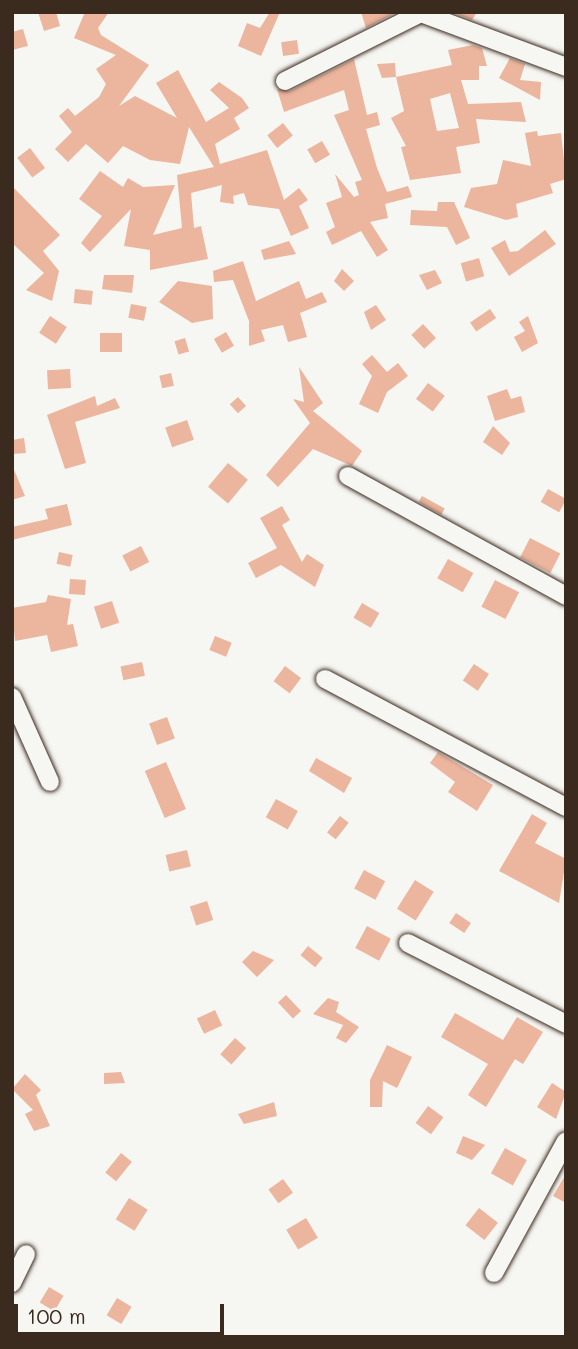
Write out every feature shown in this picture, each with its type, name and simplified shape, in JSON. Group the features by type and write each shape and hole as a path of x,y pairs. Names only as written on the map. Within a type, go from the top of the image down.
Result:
{"street":[{"path":"285,81 421,13 566,67"},
{"path":"348,476 566,596"},
{"path":"325,679 566,807"},
{"path":"12,697 50,782"},
{"path":"408,943 566,1024"},
{"path":"494,1273 566,1141"},
{"path":"12,1283 26,1254"}],"building":[{"path":"38,12 56,12 60,26 44,31"},
{"path":"85,12 109,12 98,28 101,35 149,65 119,106 135,96 177,118 156,83 178,70 206,122 229,108 210,90 219,82 242,98 249,108 234,118 240,129 215,144 220,164 267,150 284,200 299,188 308,200 299,206 309,228 291,236 279,209 248,205 244,193 233,196 234,204 220,202 222,185 191,193 194,228 201,226 208,259 150,270 150,250 124,246 131,209 90,252 81,243 102,216 79,199 100,171 123,187 128,178 143,187 175,185 153,235 182,228 177,175 214,167 189,127 180,164 150,160 123,146 108,163 86,144 68,162 55,149 72,132 59,116 68,108 75,116 99,97 106,84 96,69 116,55 74,38"},
{"path":"270,12 280,12 261,56 238,46 247,23 260,28"},
{"path":"361,12 397,12 366,28"},
{"path":"452,12 477,12 472,20"},
{"path":"23,29 28,46 12,50 12,32"},
{"path":"297,40 299,54 283,56 281,42"},
{"path":"473,45 482,48 487,66 479,66 479,80 461,80 468,104 521,102 526,122 476,119 480,143 456,147 461,173 410,180 401,147 406,146 391,118 404,111 396,77 452,65 448,50","holes":["450,93 459,128 437,131 430,99"]},
{"path":"510,58 525,64 520,80 541,82 540,100 499,78"},
{"path":"354,59 367,115 377,112 380,125 366,129 387,192 408,186 412,197 385,204 388,218 370,222 388,250 377,257 361,231 332,245 326,232 335,227 326,203 342,197 335,174 354,197 359,195 355,182 362,180 334,115 349,110 344,90 284,112 277,89 290,91"},
{"path":"395,63 396,77 382,78 377,64"},
{"path":"283,123 293,136 277,148 267,135"},
{"path":"537,131 538,136 561,133 566,179 550,184 553,193 516,204 518,217 506,220 464,207 471,188 497,184 503,160 531,166 525,133"},
{"path":"322,141 330,155 315,163 307,150"},
{"path":"30,148 45,168 32,178 17,158"},
{"path":"12,186 60,235 43,251 59,271 52,301 26,290 44,273 12,243"},
{"path":"438,202 454,202 470,238 456,245 447,227 410,225 411,210 437,211"},
{"path":"545,230 556,244 509,276 491,248 505,240 510,252 518,251"},
{"path":"289,241 296,254 264,260 261,250"},
{"path":"479,258 484,276 466,282 461,263"},
{"path":"243,261 256,301 250,304 299,281 306,299 322,292 327,302 300,313 307,337 288,342 283,325 261,330 265,341 249,346 249,321 233,280 214,282 213,271"},
{"path":"342,269 354,281 344,291 334,281"},
{"path":"435,270 442,283 427,290 419,275"},
{"path":"104,275 134,275 132,293 102,289"},
{"path":"178,281 212,286 213,319 192,323 159,302"},
{"path":"75,289 93,291 91,305 74,303"},
{"path":"131,304 147,307 144,321 128,318"},
{"path":"376,305 386,320 371,330 364,312"},
{"path":"490,309 496,318 476,332 470,322"},
{"path":"50,316 67,327 56,344 39,333"},
{"path":"528,316 538,343 522,352 514,337 525,331 519,322"},
{"path":"423,324 436,338 424,349 411,335"},
{"path":"226,332 234,346 222,353 214,339"},
{"path":"100,333 122,333 122,352 100,352"},
{"path":"185,338 189,351 179,355 174,341"},
{"path":"372,355 387,372 398,363 408,376 387,392 378,413 359,404 372,376 362,364"},
{"path":"299,367 323,403 313,411 362,451 352,466 313,449 278,487 266,475 310,423 293,399 304,402"},
{"path":"70,369 71,388 48,389 47,370"},
{"path":"171,373 174,386 162,388 159,376"},
{"path":"428,383 445,396 433,412 416,399"},
{"path":"507,389 511,399 521,396 525,412 495,421 487,396"},
{"path":"95,396 97,406 115,398 120,408 75,422 86,463 65,469 47,415"},
{"path":"238,397 246,406 238,413 230,404"},
{"path":"187,420 194,440 172,447 165,427"},
{"path":"493,426 510,443 502,455 483,442"},
{"path":"24,438 26,453 12,454 12,440"},
{"path":"228,463 248,480 228,503 208,487"},
{"path":"12,465 25,496 12,500"},
{"path":"548,489 566,499 559,512 541,502"},
{"path":"422,496 445,509 441,515 419,502"},
{"path":"67,504 72,525 12,540 12,527 48,519 45,509"},
{"path":"282,506 290,520 282,525 302,562 307,554 324,565 315,587 281,565 256,578 248,563 277,548 260,518"},
{"path":"530,538 560,553 550,573 520,558"},
{"path":"141,546 149,562 130,572 122,556"},
{"path":"59,552 73,555 70,567 57,564"},
{"path":"448,559 473,573 463,592 437,578"},
{"path":"70,579 86,580 85,595 69,594"},
{"path":"495,580 519,592 505,619 481,607"},
{"path":"48,595 71,599 67,625 73,624 78,646 51,652 47,635 15,641 12,608 46,602"},
{"path":"112,601 119,623 101,629 94,607"},
{"path":"362,603 379,613 371,628 354,618"},
{"path":"215,636 232,643 226,657 209,650"},
{"path":"142,662 145,676 123,680 120,667"},
{"path":"474,664 489,674 478,691 463,681"},
{"path":"285,666 301,678 290,693 274,681"},
{"path":"167,717 175,739 157,745 149,723"},
{"path":"438,752 493,785 477,811 448,792 455,782 430,763"},
{"path":"316,758 352,778 344,793 309,771"},
{"path":"166,762 186,809 165,818 145,771"},
{"path":"276,799 298,811 288,829 266,817"},
{"path":"532,814 547,823 535,843 566,859 559,903 499,871"},
{"path":"340,816 349,823 336,839 327,833"},
{"path":"187,850 191,867 169,872 166,855"},
{"path":"364,870 385,881 375,900 354,889"},
{"path":"415,880 434,892 416,920 397,909"},
{"path":"207,901 213,920 196,926 190,907"},
{"path":"456,913 471,923 464,933 449,923"},
{"path":"367,926 391,939 379,961 355,948"},
{"path":"308,946 323,958 315,967 300,955"},
{"path":"253,951 274,960 257,977 242,962"},
{"path":"286,995 301,1011 293,1019 278,1003"},
{"path":"328,998 339,1002 336,1012 359,1027 346,1043 336,1038 343,1025 313,1014"},
{"path":"215,1010 222,1025 204,1034 197,1018"},
{"path":"455,1013 503,1040 517,1017 543,1032 523,1064 515,1059 486,1107 468,1095 488,1064 441,1037"},
{"path":"235,1038 246,1048 231,1064 220,1054"},
{"path":"387,1045 412,1057 397,1088 383,1081 382,1107 370,1107 370,1080"},
{"path":"121,1072 125,1083 104,1084 104,1073"},
{"path":"25,1074 41,1090 36,1095 50,1126 34,1131 25,1114 33,1110 12,1089"},
{"path":"552,1083 566,1092 556,1119 537,1107"},
{"path":"274,1102 277,1116 244,1124 238,1114"},
{"path":"428,1106 443,1117 431,1134 416,1123"},
{"path":"463,1136 485,1145 472,1160 456,1153"},
{"path":"505,1148 527,1160 513,1185 491,1173"},
{"path":"121,1153 132,1162 116,1181 105,1172"},
{"path":"566,1174 566,1203 553,1196"},
{"path":"283,1179 293,1193 278,1203 268,1190"},
{"path":"129,1198 148,1210 134,1231 116,1219"},
{"path":"479,1208 498,1223 484,1240 465,1225"},
{"path":"306,1218 318,1238 298,1250 286,1230"},
{"path":"49,1287 64,1296 54,1311 40,1302"},
{"path":"117,1298 132,1307 121,1324 107,1315"}]}
